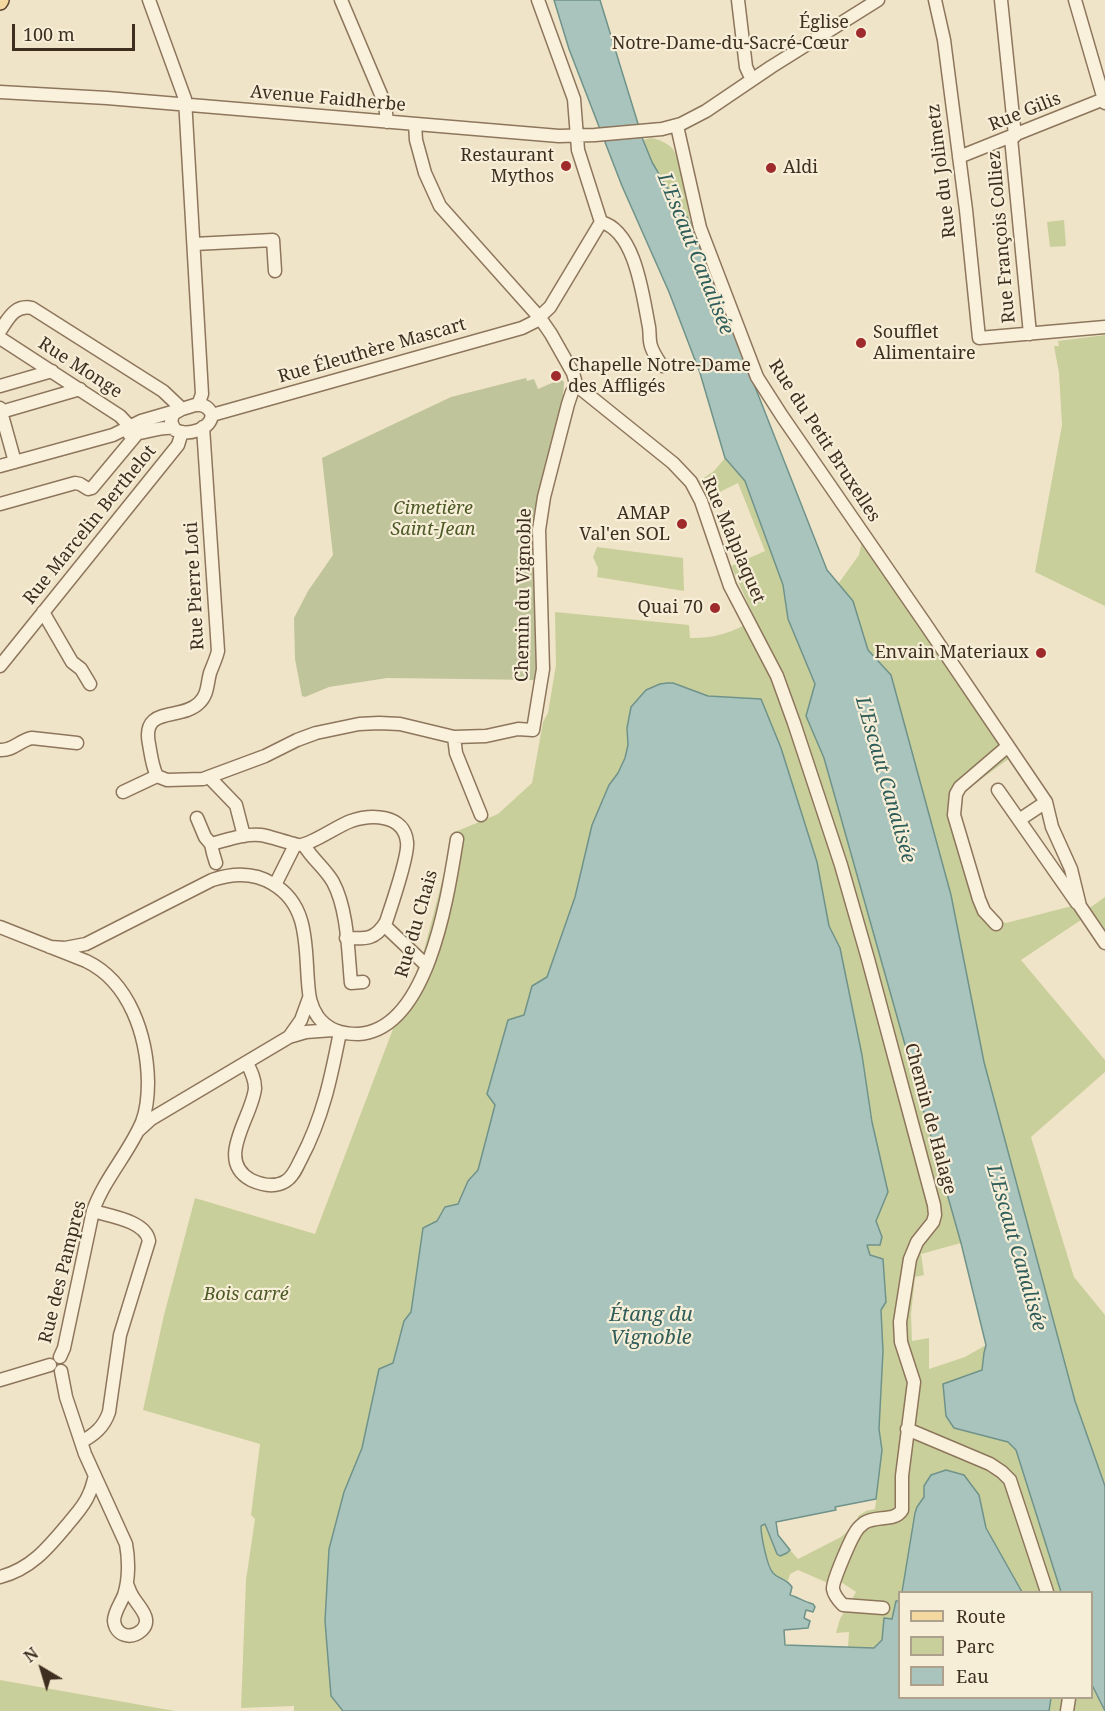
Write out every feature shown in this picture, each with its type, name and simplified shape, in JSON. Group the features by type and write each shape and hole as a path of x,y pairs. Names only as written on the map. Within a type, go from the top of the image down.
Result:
{"street":[{"path":"149,0 186,105 202,394 198,405"},
{"path":"341,0 385,104 387,122"},
{"path":"538,0 574,99 578,150 601,222 611,227 631,251 643,290 651,345 662,366"},
{"path":"738,0 746,51 746,67 752,80"},
{"name":"Avenue Faidherbe","path":"0,92 58,94 552,136 662,129 677,126 706,111 878,0"},
{"name":"Rue du Jolimetz","path":"936,0 945,40 979,338 1030,334"},
{"name":"Rue François Colliez","path":"1001,0 1030,334"},
{"path":"1075,0 1105,101"},
{"name":"Avenue Faidherbe","path":"0,85 39,89 58,94"},
{"name":"Rue Gilis","path":"959,157 1105,101"},
{"name":"Rue Malplaquet","path":"415,124 416,140 425,173 440,206 540,318 551,334 576,387 673,463 691,482 701,501 730,586 777,676"},
{"name":"Rue du Petit Bruxelles","path":"677,126 700,228 757,377 1046,802 1052,827 1071,869 1080,906"},
{"path":"540,318 550,308 601,222"},
{"path":"194,244 273,240 275,271"},
{"path":"0,331 15,311 22,307 32,308 166,393 180,409"},
{"name":"Rue Éleuthère Mascart","path":"212,415 522,328 540,318"},
{"path":"1030,334 1105,327"},
{"name":"Rue Monge","path":"0,338 120,416 133,430"},
{"path":"0,386 52,371"},
{"name":"Chemin du Vignoble","path":"454,737 486,736 518,729 533,730 543,669 540,530 544,497 567,404 576,387"},
{"path":"15,462 1,410 80,389"},
{"path":"0,466 133,430 165,427 194,431 203,428 211,421 212,415 207,407 198,405 141,420 133,430 92,488 88,489 75,483 0,504"},
{"path":"178,430 172,417 180,409"},
{"name":"Rue Pierre Loti","path":"157,776 153,768 147,735 149,726 156,719 190,709 200,702 207,691 218,651 203,428"},
{"name":"Rue Marcelin Berthelot","path":"0,666 178,445 178,430"},
{"path":"43,612 72,662 81,669 90,684"},
{"name":"Chemin de Halage","path":"777,676 841,865 934,1205 933,1222 917,1242 910,1259 900,1322 901,1342 914,1382 902,1476 903,1508 901,1513 894,1517 871,1520 859,1527 834,1584 834,1592 843,1605 883,1608"},
{"path":"123,792 157,776 167,780 181,778 198,780 209,777 269,754 302,738 341,727 365,723 387,723 454,737 456,753 481,815"},
{"path":"0,750 7,750 32,738 77,742"},
{"path":"996,924 984,911 979,899 954,815 958,790 1008,746"},
{"path":"209,777 236,806 244,836"},
{"path":"998,790 1105,943"},
{"path":"1019,820 1046,802"},
{"path":"275,885 300,845 358,819 372,817 394,821 401,827 407,838 406,852 384,925 375,935 368,938 346,938"},
{"path":"197,818 205,837 211,844 216,863"},
{"path":"211,844 244,836 263,835 300,845 309,852 327,873 344,916 351,983 363,982"},
{"name":"Rue du Chais","path":"137,1133 147,1122 290,1037 306,1032 336,1031 356,1034 368,1032 380,1028 403,1010 414,995 427,966 448,892 457,839"},
{"path":"50,947 71,948 93,940 212,880 243,875 264,879 275,885 290,898 301,917 309,998 312,1007 320,1019 336,1031 329,1089 313,1135 294,1173 277,1185 265,1185 250,1179 243,1173 236,1161 236,1146 255,1091 253,1077 247,1063"},
{"path":"384,925 427,966"},
{"name":"Rue des Pampres","path":"0,927 92,964 109,978 118,987 134,1015 145,1049 148,1094 144,1115 137,1133 93,1211 64,1348 57,1364 81,1442 122,1533 127,1549 127,1584"},
{"path":"92,964 88,953 93,940"},
{"path":"290,1037 301,1020 309,998"},
{"path":"148,1094 158,1104 170,1109"},
{"path":"81,1442 96,1433 108,1417 120,1335 149,1241 147,1233 139,1226 93,1211"},
{"path":"0,1380 57,1364"},
{"path":"907,1428 990,1464 1010,1480 1046,1591"},
{"path":"0,1577 36,1567 83,1505 90,1493 95,1476"},
{"path":"83,1505 93,1501 107,1503"}],"green space":[{"path":"651,138 667,144 675,153 684,183 690,222 652,162 643,140"},
{"path":"1064,220 1066,246 1050,247 1047,222"},
{"path":"1105,335 1105,606 1035,572 1062,425 1059,373 1054,346 1059,346 1058,341"},
{"name":"Cimetière Saint-Jean","path":"526,378 527,381 534,379 538,389 561,379 564,382 563,397 537,501 539,680 387,678 329,687 305,697 302,696 295,659 294,618 308,591 333,555 322,458 451,397"},
{"name":"Bois carré","path":"725,458 745,481 783,585 788,619 815,684 806,716 824,758 961,1243 921,1254 924,1275 915,1277 911,1314 912,1341 929,1338 929,1369 965,1357 986,1345 983,1370 954,1428 1008,1442 1016,1450 1061,1591 1021,1591 986,1528 979,1495 924,1497 917,1507 902,1591 898,1591 898,1601 896,1601 892,1619 884,1619 882,1640 874,1648 848,1647 849,1632 836,1633 840,1619 856,1592 832,1576 828,1583 798,1570 790,1574 788,1581 773,1573 765,1552 761,1529 763,1524 765,1524 777,1554 787,1553 790,1550 798,1559 841,1537 857,1523 858,1516 875,1509 882,1450 879,1429 883,1351 881,1310 867,1245 882,1237 876,1221 885,1200 862,1055 840,948 829,927 817,862 781,748 761,699 708,696 673,683 660,684 627,728 628,745 625,758 609,785 592,825 575,897 547,978 532,986 525,1015 508,1020 487,1094 495,1105 478,1170 468,1181 458,1204 445,1207 437,1221 423,1228 411,1312 404,1321 393,1363 374,1389 362,1448 344,1492 329,1549 325,1621 331,1696 343,1711 294,1711 294,1706 241,1708 246,1580 255,1519 251,1515 260,1444 143,1410 164,1315 195,1198 315,1234 393,1029 419,969 455,832 498,814 532,783 556,665 555,612 689,625 690,638 724,634 755,619 731,566 765,551 738,483 710,497 699,481 714,471"},
{"path":"862,541 1011,757 964,792 959,819 981,895 997,919 1006,923 1072,906 1081,920 1021,960 1105,1060 1105,1072 1031,1137 1074,1277 1105,1315 1105,1486 1075,1401 984,1062 951,895 891,676 868,650 853,601 838,584 859,555"},
{"path":"597,547 683,558 684,591 597,577 598,568 593,557"},
{"path":"1105,897 1105,933 1088,909"},
{"path":"0,1680 175,1711 0,1711"},
{"path":"1093,1687 1104,1711 1049,1711 1051,1699 1093,1699"}],"water":[{"name":"L'Escaut Canalisée","path":"554,0 600,0 643,140 652,162 690,222 719,296 714,299 720,315 726,313 827,570 853,601 868,650 891,675 951,895 984,1062 1075,1401 1105,1486 1105,1711 1093,1687 1093,1591 1061,1591 1016,1450 1008,1442 954,1428 946,1416 943,1384 982,1370 986,1345 961,1243 824,758 806,716 815,684 788,619 783,585 745,481 725,458 700,373 669,292 622,186 569,49"},
{"name":"Étang du Vignoble","path":"673,683 708,696 761,699 781,748 817,862 829,926 840,948 862,1055 872,1122 888,1192 876,1221 882,1237 880,1245 867,1245 870,1255 883,1259 886,1302 881,1310 883,1351 879,1429 882,1450 876,1499 776,1522 778,1535 790,1550 780,1556 777,1554 765,1524 761,1526 765,1551 773,1573 792,1587 790,1595 813,1604 815,1607 813,1612 806,1610 804,1618 810,1621 808,1628 784,1630 785,1645 874,1648 882,1640 884,1618 892,1619 896,1601 898,1601 898,1699 1051,1699 1049,1711 343,1711 331,1696 325,1621 329,1549 344,1492 362,1448 379,1369 393,1363 404,1321 411,1312 423,1228 437,1221 445,1207 458,1204 468,1181 478,1170 495,1105 487,1094 508,1020 524,1015 532,986 547,977 575,897 592,825 609,785 625,758 631,707 646,690 660,684"},
{"path":"946,1470 964,1475 979,1495 986,1528 1021,1591 902,1591 915,1513 924,1497 924,1486 931,1475"}],"place":[{"name":"Église Notre-Dame-du-Sacré-Cœur","path":"861,33"},
{"name":"Restaurant Mythos","path":"566,166"},
{"name":"Aldi","path":"771,168"},
{"name":"Soufflet Alimentaire","path":"861,343"},
{"name":"Chapelle Notre-Dame des Affligés","path":"556,376"},
{"name":"AMAP Val'en SOL","path":"682,524"},
{"name":"Quai 70","path":"715,608"},
{"name":"Envain Materiaux","path":"1041,653"}]}
